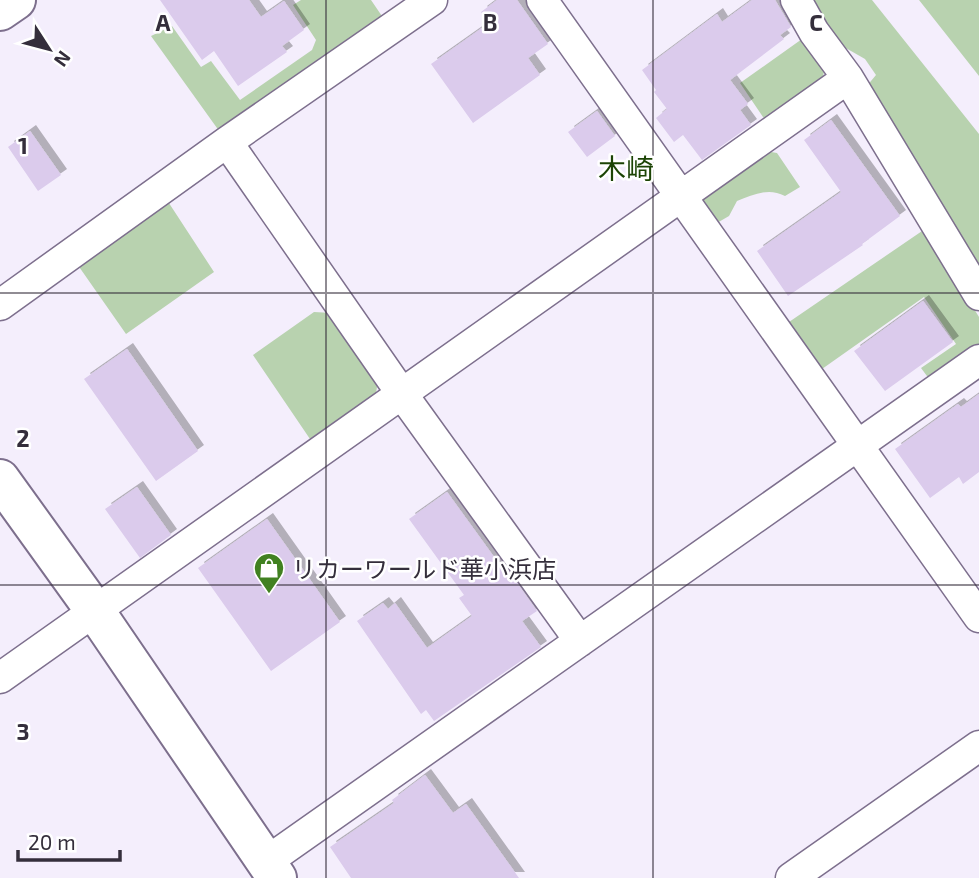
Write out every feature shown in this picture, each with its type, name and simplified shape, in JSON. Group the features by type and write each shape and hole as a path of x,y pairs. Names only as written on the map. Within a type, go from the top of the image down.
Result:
{"main road":[{"path":"0,10 16,0"},
{"path":"0,478 95,611 272,870"}],"street":[{"path":"0,305 227,142 432,0"},
{"path":"542,0 979,617"},
{"path":"796,0 814,32 848,78 979,295"},
{"path":"0,678 848,78"},
{"path":"227,142 402,394 580,641"},
{"path":"272,870 580,641 979,360"},
{"path":"792,878 979,746"}],"green space":[{"path":"301,0 371,0 386,22 222,135 151,36 172,26 201,67 211,61 240,100 312,50 316,40 293,5"},
{"path":"808,0 872,0 979,134 979,271 866,87 876,75 865,59 844,47 815,14"},
{"path":"919,0 979,0 979,76"},
{"path":"802,39 824,72 822,80 765,120 740,83"},
{"path":"771,152 777,153 800,187 785,196 767,192 737,201 729,216 717,223 701,201"},
{"path":"165,197 214,272 126,334 75,261"},
{"path":"925,229 979,317 979,346 930,380 921,368 956,344 924,297 822,369 789,322"},
{"path":"314,312 332,313 378,381 376,393 310,439 253,355"}],"building":[{"path":"160,0 249,0 261,17 284,1 304,30 282,46 287,52 238,86 214,51 202,60"},
{"path":"497,0 517,0 548,44 528,58 540,75 473,123 431,64 489,23 481,12"},
{"path":"752,0 775,0 791,27 780,35 784,39 730,80 748,104 740,110 751,125 702,160 683,135 674,142 656,118 667,109 642,70 717,14 722,22"},
{"path":"597,111 615,136 587,157 568,132"},
{"path":"831,120 900,216 788,296 757,251 841,192 804,140"},
{"path":"30,131 61,175 38,191 8,147"},
{"path":"923,301 953,342 885,391 854,351"},
{"path":"127,349 198,451 156,481 84,379"},
{"path":"979,394 979,472 963,484 959,477 930,498 895,449 958,404 961,407"},
{"path":"137,487 171,535 140,558 105,509"},
{"path":"447,492 537,611 522,621 541,647 434,721 426,710 421,714 357,621 383,603 388,609 395,603 427,648 472,616 459,598 464,595 409,519"},
{"name":"リカーワールド華小浜店","path":"267,519 340,622 271,671 198,568"},
{"path":"425,775 453,813 466,804 519,878 351,878 330,847 394,803 392,800"}],"place":[{"name":"リカーワールド華小浜店","path":"269,595"}],"district":[{"name":"木崎","path":"626,168"}]}
